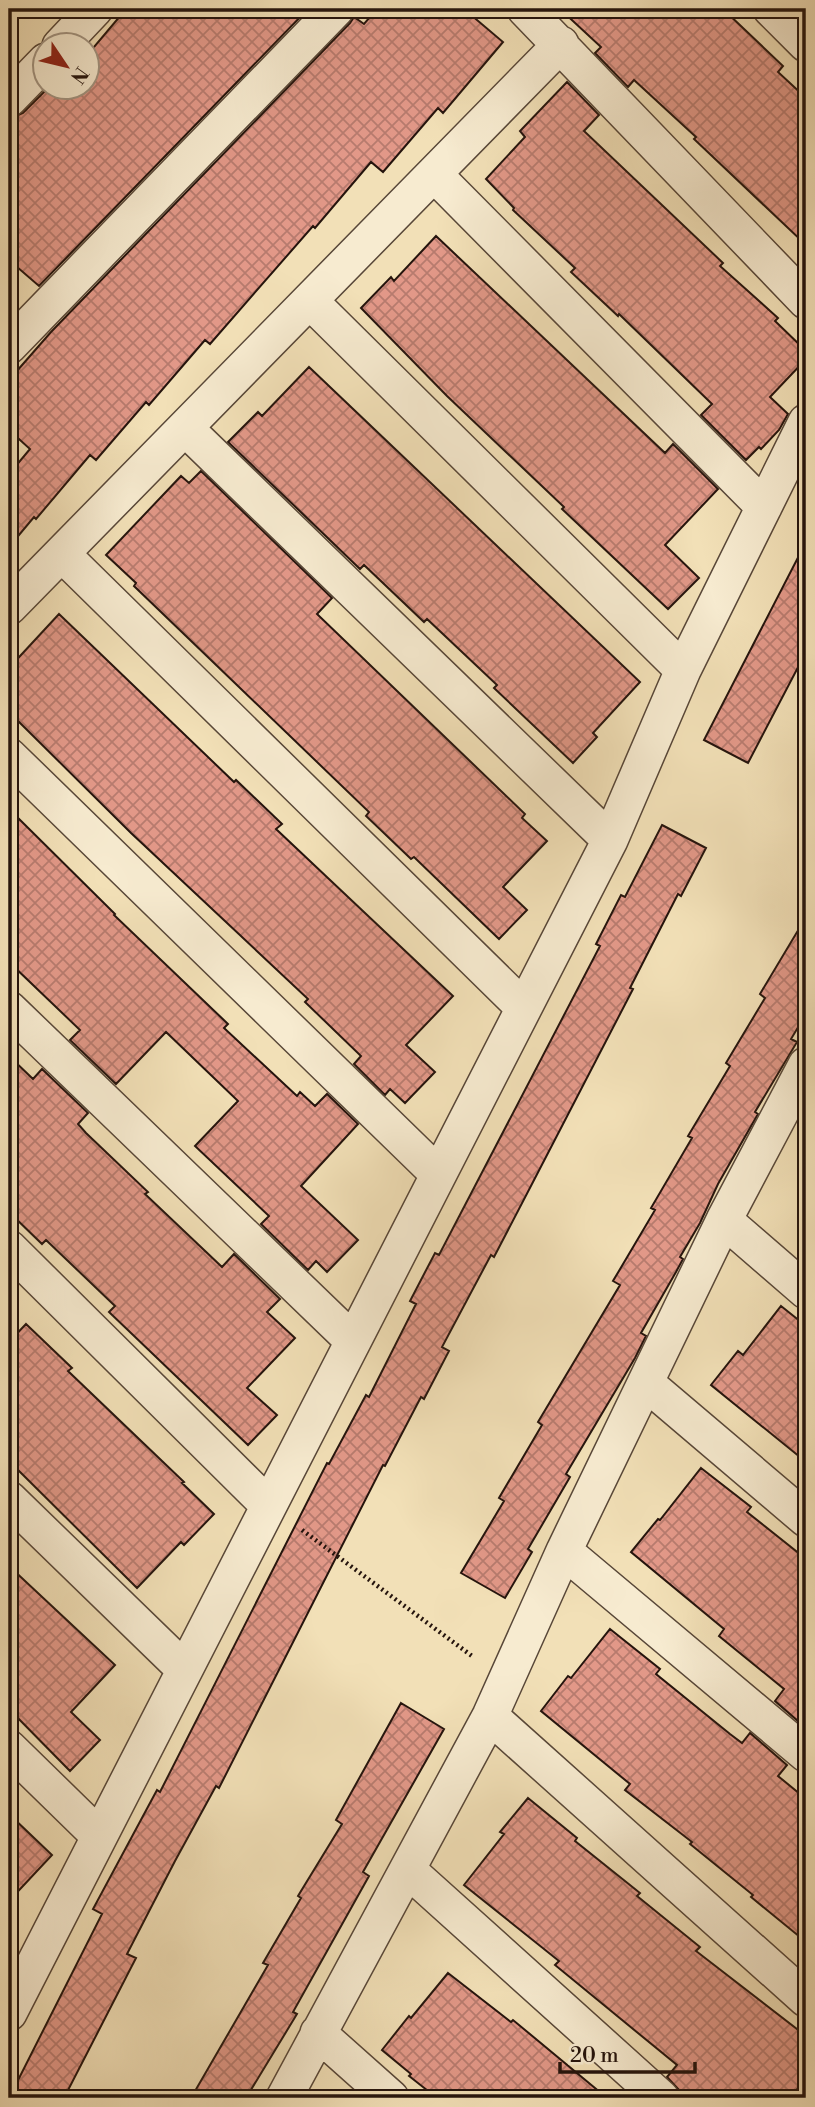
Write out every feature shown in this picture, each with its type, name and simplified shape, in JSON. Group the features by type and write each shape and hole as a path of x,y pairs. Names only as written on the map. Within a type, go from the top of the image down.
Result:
{"street":[{"path":"73,32 95,9"},
{"path":"9,346 336,9"},
{"path":"525,9 806,301"},
{"path":"771,9 806,44"},
{"path":"9,607 561,44"},
{"path":"9,99 32,75"},
{"path":"434,174 764,507"},
{"path":"310,301 683,670"},
{"path":"11,2003 610,840 683,670 806,422"},
{"path":"185,428 610,840"},
{"path":"62,554 524,1008"},
{"path":"9,756 438,1174"},
{"path":"9,1009 352,1340"},
{"path":"284,2098 490,1716 564,1551 724,1220 806,1065"},
{"path":"724,1220 806,1291"},
{"path":"9,1248 268,1505"},
{"path":"646,1384 806,1520"},
{"path":"9,1499 184,1669"},
{"path":"564,1551 806,1754"},
{"path":"490,1716 806,1999"},
{"path":"9,1748 99,1836"},
{"path":"408,1870 661,2098"},
{"path":"318,2032 391,2098"}],"path":[{"path":"268,1505 506,1682"}],"building":[{"path":"126,9 308,9 39,286 9,260 9,119 23,113 34,102 102,102 102,37"},
{"path":"377,9 464,9 503,42 443,113 438,108 383,172 371,162 210,344 205,340 149,405 146,402 96,460 90,455 9,547 9,474 30,449 9,430 9,380 51,332 354,17 364,24"},
{"path":"560,9 723,9 783,66 778,72 806,98 806,245 634,80 628,87 595,53 601,47"},
{"path":"567,82 599,115 584,131 723,263 720,266 778,318 775,321 806,351 806,359 770,397 788,414 779,430 746,460 701,415 712,404 619,314 618,316 571,272 575,268 513,210 486,179 525,137 520,131"},
{"path":"436,236 665,453 673,444 718,489 665,545 699,578 668,609 562,509 564,507 447,396 361,308 391,277 394,281"},
{"path":"309,367 640,682 593,733 597,737 573,763 494,688 497,685 427,619 424,622 364,565 360,569 228,442 258,412 262,416"},
{"path":"201,471 332,598 317,614 525,814 522,818 547,841 503,887 527,910 499,939 414,857 411,859 366,816 369,812 134,586 136,583 106,555 181,476 189,483"},
{"path":"806,542 806,652 748,763 704,740"},
{"path":"59,614 234,782 236,780 282,824 276,829 453,996 406,1045 435,1072 405,1103 390,1089 385,1095 354,1064 361,1056 305,1002 308,999 131,833 9,712 9,668"},
{"path":"9,809 228,1024 224,1028 297,1096 300,1092 315,1106 327,1094 358,1124 301,1186 358,1240 327,1272 316,1261 308,1270 261,1224 269,1216 195,1146 238,1101 166,1032 116,1084 70,1040 80,1030 9,962"},
{"path":"662,825 706,848 681,896 678,894 630,988 633,989 494,1257 491,1255 442,1347 449,1351 424,1399 421,1397 385,1466 383,1465 219,1788 216,1786 127,1954 136,1958 64,2098 9,2098 102,1914 93,1909 157,1790 160,1792 327,1463 329,1464 366,1395 369,1397 416,1304 410,1301 435,1253 439,1255 600,946 596,944 621,895 625,897"},
{"path":"806,917 806,1014 791,1039 797,1042 755,1112 758,1114 718,1184 680,1257 683,1259 641,1333 646,1336 635,1358 566,1474 570,1477 528,1549 532,1552 505,1598 461,1573 504,1501 499,1498 542,1425 538,1422 620,1285 613,1281 655,1210 651,1208 692,1138 688,1136 730,1066 726,1063 765,998 760,994"},
{"path":"9,1056 33,1079 42,1069 88,1113 78,1124 148,1192 145,1194 222,1267 234,1254 280,1299 267,1312 295,1338 247,1388 277,1415 248,1445 109,1312 115,1306 46,1240 42,1244 9,1212"},
{"path":"781,1306 806,1326 806,1462 711,1385 738,1351 743,1355"},
{"path":"26,1324 72,1368 68,1371 214,1514 184,1545 181,1542 137,1588 9,1461 9,1342"},
{"path":"701,1468 751,1507 747,1512 806,1559 806,1728 775,1701 784,1689 719,1636 724,1629 631,1552"},
{"path":"9,1566 115,1665 71,1712 100,1740 70,1771 9,1709"},
{"path":"610,1629 660,1669 656,1674 730,1734 742,1743 750,1733 787,1765 778,1776 806,1799 806,1942 690,1844 692,1842 625,1790 630,1784 541,1711"},
{"path":"401,1703 444,1729 363,1872 369,1876 293,2012 297,2014 246,2098 191,2098 268,1965 263,1963 301,1898 298,1896 342,1824 336,1820"},
{"path":"528,1798 577,1838 575,1841 640,1893 637,1896 700,1947 696,1951 806,2036 806,2078 790,2098 681,2098 680,2091 667,2077 677,2065 555,1965 559,1961 464,1885 504,1834 500,1832"},
{"path":"9,1814 52,1855 9,1901"},
{"path":"448,1973 511,2022 513,2020 607,2098 437,2098 409,2076 411,2074 382,2050"}]}
